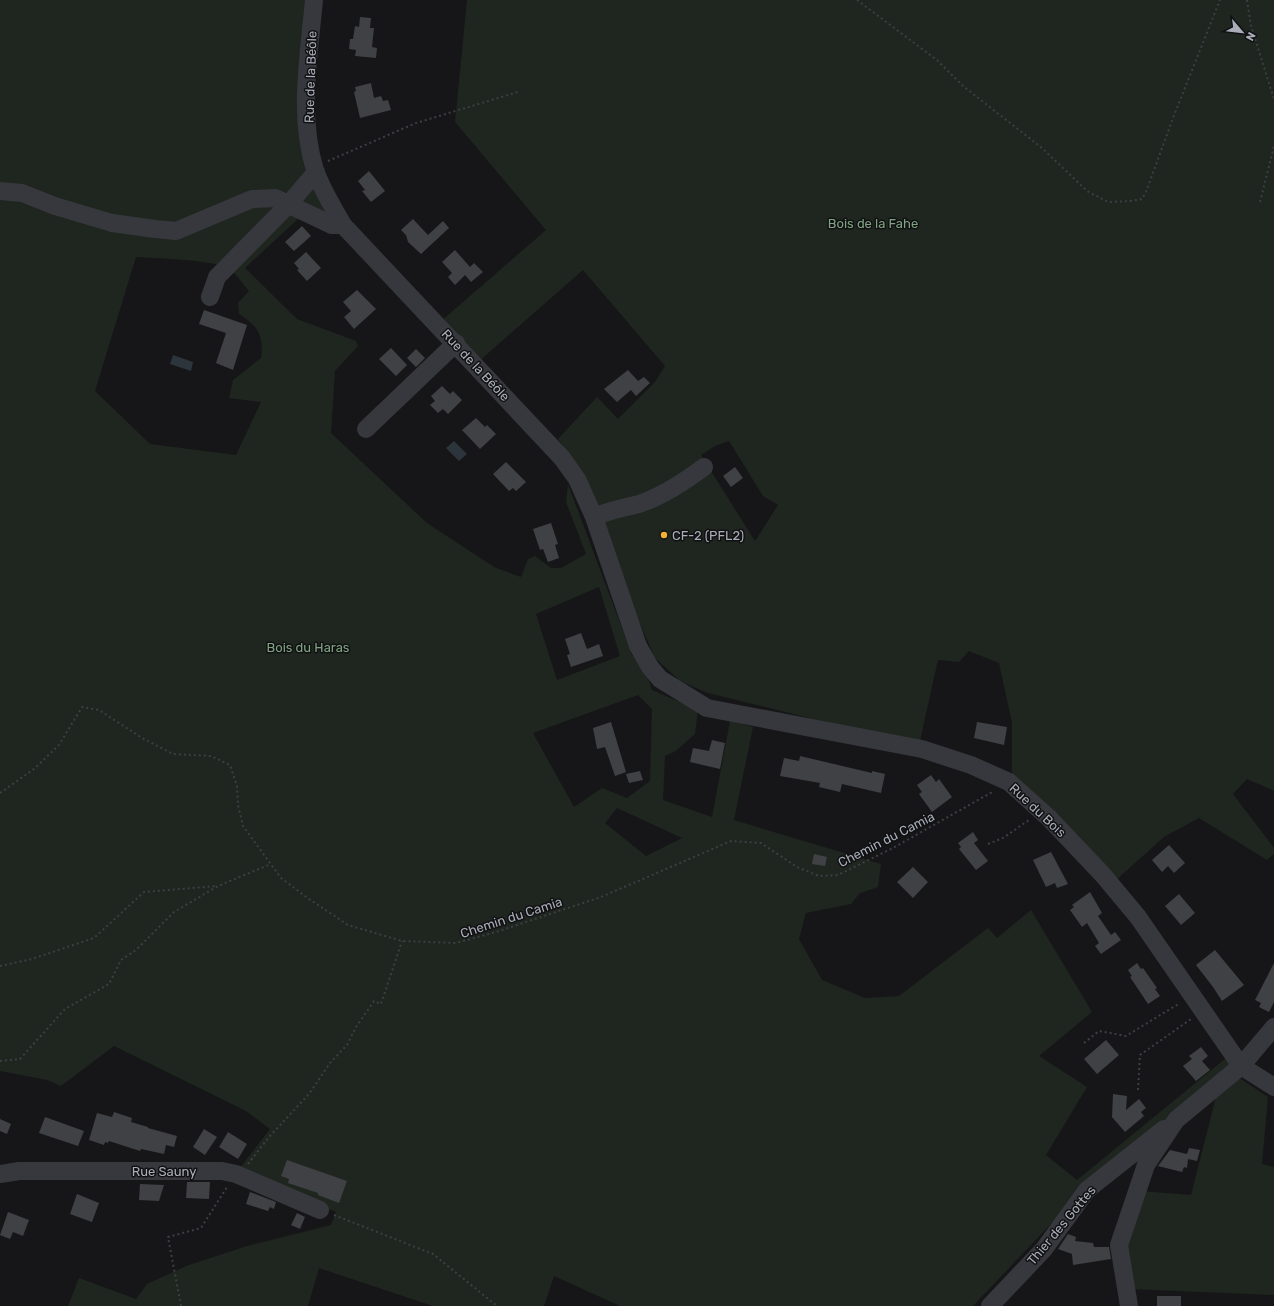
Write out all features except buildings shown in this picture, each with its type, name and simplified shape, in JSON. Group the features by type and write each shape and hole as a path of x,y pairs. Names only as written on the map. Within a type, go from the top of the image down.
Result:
{"street":[{"name":"Rue de la Béôle","path":"314,0 307,86 308,132 315,170 323,190 343,225 456,343 562,458 577,479 594,516 638,646 642,653 660,678 707,708"},
{"path":"210,297 216,277 306,186 315,170"},
{"path":"0,191 22,193 55,206 112,223 176,231 252,199 275,198 332,225 343,225"},
{"path":"366,429 456,343"},
{"path":"594,516 607,511 639,504 685,482 704,467"},
{"name":"Rue du Bois","path":"707,708 922,749 971,766 1008,782 1041,811 1103,875 1138,917 1241,1066"},
{"name":"Thier des Gottes","path":"990,1306 1044,1248 1087,1190 1176,1120 1241,1066 1274,1027"},
{"path":"1241,1066 1274,1087"},
{"path":"1129,1306 1119,1245 1146,1165 1176,1120"},
{"name":"Rue Sauny","path":"0,1174 19,1171 222,1171 238,1175 320,1210"}],"path":[{"path":"857,0 938,61 963,86 1042,148 1087,191 1108,202 1142,199 1146,192 1173,118 1220,0"},
{"path":"1246,0 1250,26 1274,99"},
{"path":"315,170 416,123 518,92"},
{"path":"1260,202 1274,146"},
{"name":"Chemin du Camia","path":"0,793 34,769 59,745 82,707 99,710 142,738 173,754 211,756 230,765 237,786 238,805 243,826 270,864 281,878 348,925 402,941 456,943 496,932 601,897 731,841 761,843 797,867 819,876 838,874 893,848 1008,782"},
{"path":"988,844 1003,838 1041,811"},
{"path":"0,1061 20,1059 65,1009 109,984 122,960 136,950 174,912 218,886 270,864"},
{"path":"0,966 32,959 94,938 144,892 218,886"},
{"path":"181,1306 168,1237 201,1228 238,1175 309,1094 330,1063 347,1045 356,1027 374,1001 381,1004 402,941"},
{"path":"1084,1043 1099,1031 1126,1036 1193,995"},
{"path":"1138,1090 1140,1055 1204,1011"},
{"path":"320,1210 434,1254 497,1306"}],"green space":[{"name":"Bois du Haras","path":"0,0 308,0 302,143 307,181 329,209 305,221 299,218 245,268 297,319 356,341 358,346 335,371 331,433 427,523 494,567 521,577 528,559 535,556 551,568 561,568 586,554 566,502 568,484 632,655 643,663 652,690 698,710 695,734 676,751 665,756 663,800 712,817 730,721 753,727 734,820 881,864 878,887 860,893 851,904 806,913 799,939 822,980 865,998 899,996 988,928 997,938 1031,910 1092,1012 1039,1056 1087,1087 1046,1155 1077,1180 1226,1058 1231,1067 1086,1187 973,1306 620,1306 554,1276 544,1306 433,1306 319,1268 308,1306 68,1306 79,1278 136,1299 147,1284 186,1266 247,1246 331,1225 336,1212 240,1168 270,1129 246,1111 114,1046 61,1086 47,1080 0,1071","holes":["136,257 182,260 225,267 232,271 249,291 238,303 239,314 246,318 258,332 262,344 261,358 233,380 229,398 261,402 236,455 150,444 95,391","599,587 620,656 557,680 536,614","638,695 652,709 650,781 627,798 602,788 574,807 533,733","617,808 682,838 646,856 605,823"]},
{"name":"Bois de la Fahe","path":"467,0 1274,0 1274,791 1247,779 1233,794 1274,848 1274,854 1267,860 1199,818 1164,837 1116,880 1012,776 1012,723 999,663 969,651 959,662 938,660 919,745 708,693 680,681 655,658 621,580 584,473 558,439 597,397 618,419 655,382 665,366 583,270 479,361 440,322 546,230 455,122","holes":["729,441 763,496 778,505 755,541 701,455 715,446"]},
{"path":"1233,1074 1268,1097 1262,1164 1274,1167 1274,1295 1130,1289 1124,1247 1141,1191 1191,1195 1218,1089"}],"shaded area":[{"path":"173,355 193,362 191,371 170,364"},
{"path":"454,441 467,454 459,461 446,448"}],"place":[{"name":"CF-2 (PFL2)","path":"664,535"}]}
